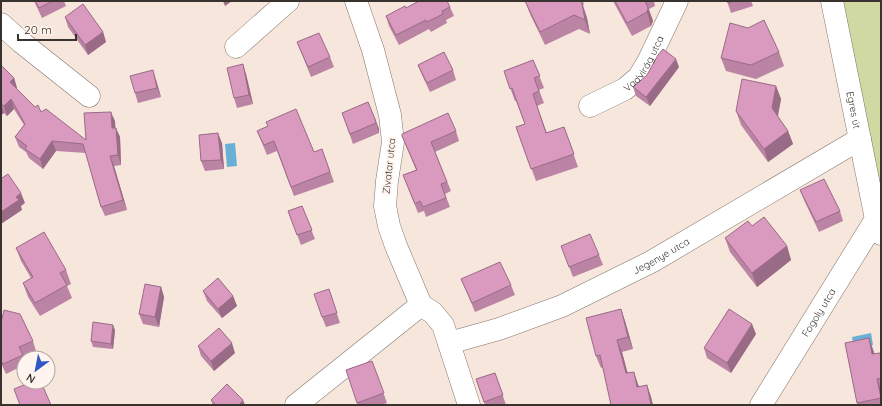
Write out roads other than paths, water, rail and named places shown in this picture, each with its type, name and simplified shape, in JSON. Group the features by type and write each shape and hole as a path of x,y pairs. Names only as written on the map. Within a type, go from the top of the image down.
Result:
{"street":[{"path":"236,47 288,1"},
{"name":"Zivatar utca","path":"356,1 373,50 390,115 394,142 387,181 385,206 389,226 421,305 433,313 443,325 469,405"},
{"name":"Vadvirág utca","path":"590,106 625,89 638,77 648,62 677,1"},
{"name":"Egres út","path":"832,1 879,227"},
{"path":"1,24 21,42 89,96"},
{"name":"Jegenye utca","path":"449,343 499,329 562,306 651,262 860,139"},
{"name":"Fogoly utca","path":"761,405 879,227"},
{"path":"296,405 421,305"}],"water":[{"path":"235,143 237,166 227,167 225,144"},
{"path":"871,333 873,345 854,349 852,337"}]}
